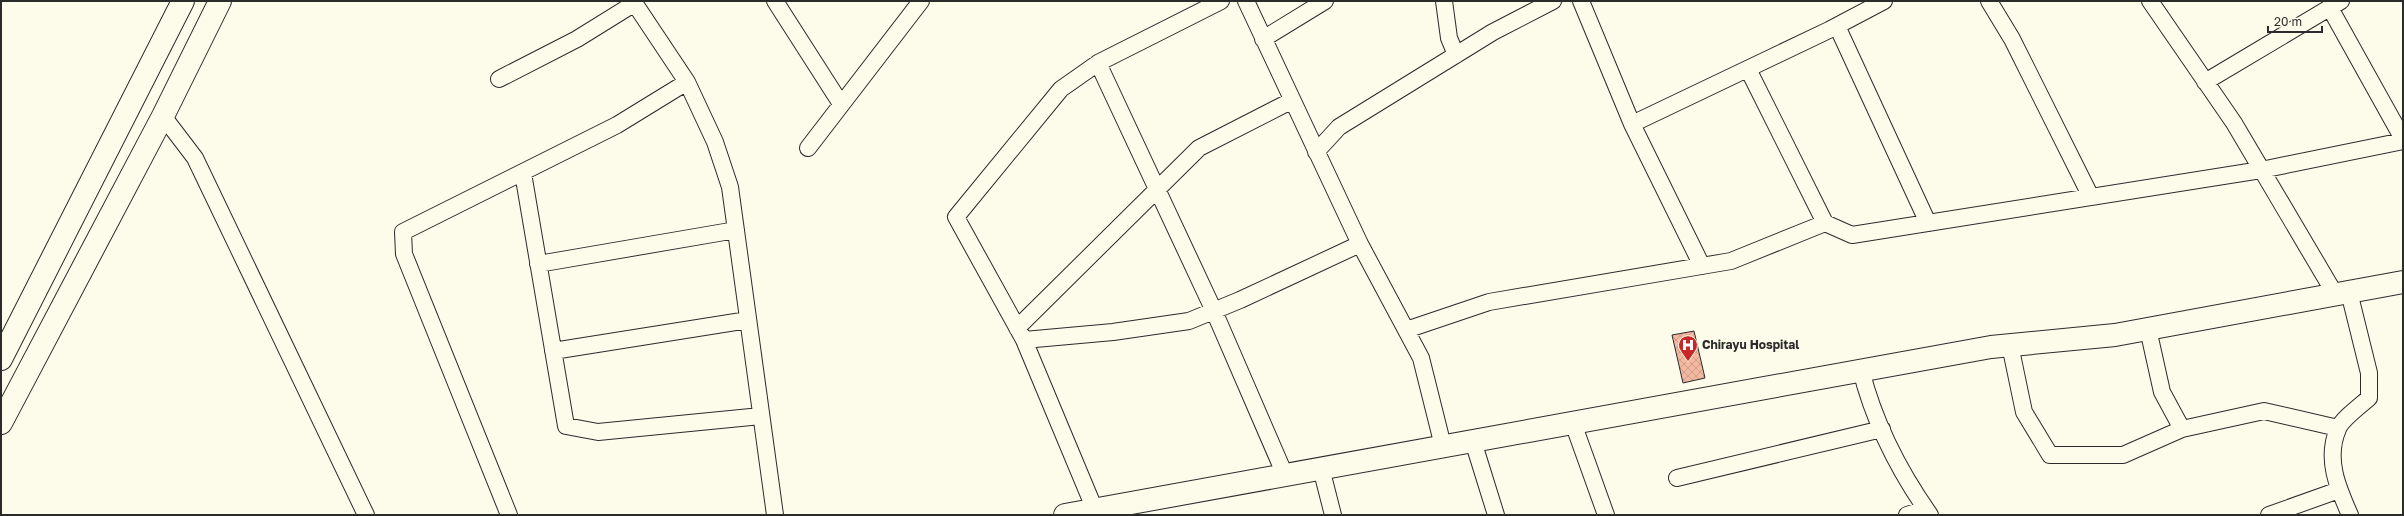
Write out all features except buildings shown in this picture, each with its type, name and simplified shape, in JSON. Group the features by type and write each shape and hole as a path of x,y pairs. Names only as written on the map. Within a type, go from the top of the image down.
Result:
{"main road":[{"path":"1,359 183,1"},
{"path":"1,423 163,116 220,1"},
{"path":"1077,513 1861,370 2010,345 2115,335 2403,282"}],"street":[{"path":"775,1 841,104"},
{"path":"808,148 921,1"},
{"path":"1077,513 1020,334 956,217 1061,89 1098,63 1221,1"},
{"path":"1246,1 1291,101 1360,244 1421,358 1443,446"},
{"path":"1263,39 1325,1"},
{"path":"1444,1 1449,38 1456,55"},
{"path":"1316,152 1340,127 1493,32 1552,1"},
{"path":"1581,1 1632,124 1702,266"},
{"path":"1632,124 1837,26 1884,1"},
{"path":"1989,1 2012,39 2091,197"},
{"path":"2150,1 2234,123 2261,170 2342,293 2369,373 2368,398 2338,428 2331,460 2339,490 2350,515"},
{"path":"499,79 577,39 634,2 687,82 716,142 730,187 775,515"},
{"path":"1748,69 1825,223 1852,236 2261,170 2403,140 2335,4 2205,82"},
{"path":"1837,26 1928,223"},
{"path":"1098,63 1214,311 1285,475"},
{"path":"509,515 404,254 403,232 617,126 687,82"},
{"path":"1020,334 1157,189 1199,148 1291,101"},
{"path":"163,116 195,158 366,515"},
{"path":"522,173 566,426 598,432 761,416"},
{"path":"1406,330 1489,302 1731,261 1825,223"},
{"path":"538,264 736,230"},
{"path":"1020,334 1113,332 1189,321 1360,244"},
{"path":"553,351 748,320"},
{"path":"2148,329 2162,392 2182,429"},
{"path":"2010,345 2024,412 2050,455 2122,455 2182,429 2264,411 2338,428"},
{"path":"1861,370 1869,403 1907,483 1928,512 1907,515"},
{"path":"1573,423 1606,515"},
{"path":"1677,478 1882,428"},
{"path":"1472,441 1496,515"},
{"path":"1321,468 1333,515"},
{"path":"2269,515 2339,490"}],"place":[{"name":"Chirayu Hospital","path":"1688,362"}]}
